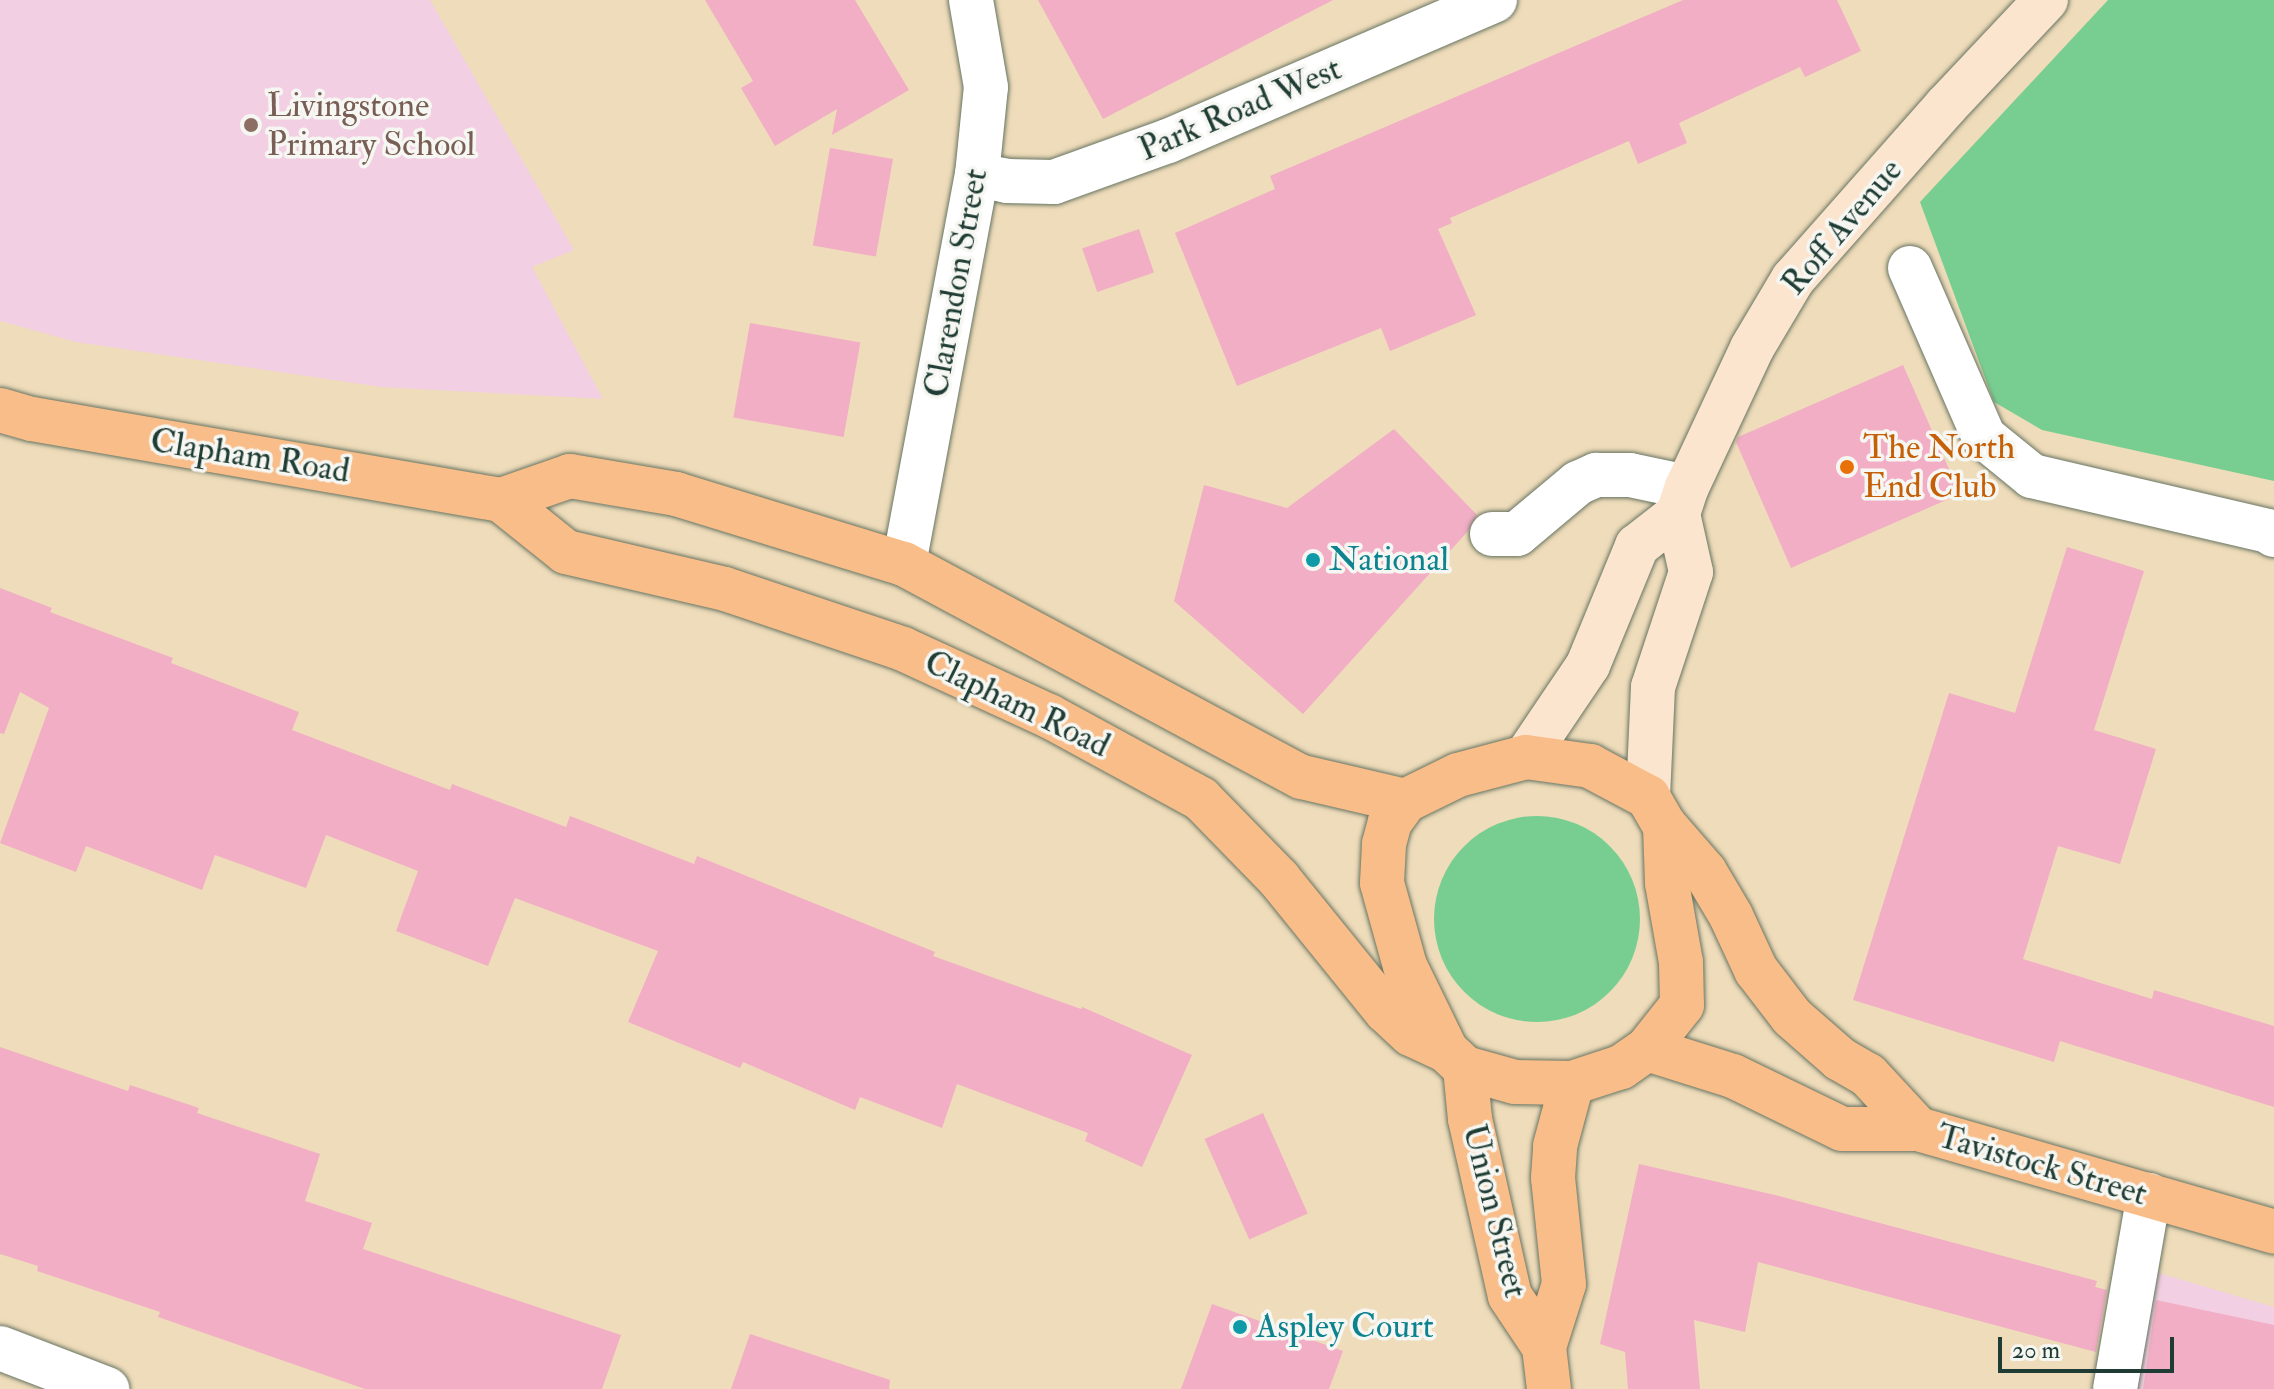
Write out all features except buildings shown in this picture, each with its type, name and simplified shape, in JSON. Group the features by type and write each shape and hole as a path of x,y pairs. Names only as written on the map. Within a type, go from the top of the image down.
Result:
{"main road":[{"name":"Clapham Road","path":"0,410 32,419 501,500 566,552 725,589 903,649 1049,716 1201,799 1279,879 1386,1011 1411,1034 1455,1059 1515,1082 1572,1083 1621,1067 1647,1049"},
{"name":"Clapham Road","path":"501,500 570,476 676,494 904,564 1302,777 1405,801"},
{"path":"1455,1059 1405,966 1382,883 1384,844 1390,822 1405,801 1458,775 1526,757 1590,766 1657,812 1681,962 1682,1005 1647,1049 1733,1076 1842,1129 1918,1129"},
{"name":"Tavistock Street","path":"1657,812 1705,872 1731,916 1756,970 1792,1017 1840,1059 1868,1075 1918,1129 2274,1232"},
{"name":"Union Street","path":"1455,1059 1510,1296 1546,1368"},
{"name":"Union Street","path":"1546,1368 1564,1284 1555,1146 1572,1083"}],"street":[{"name":"Clarendon Street","path":"904,564 977,175 986,87 971,0"},
{"name":"Park Road West","path":"977,175 1007,181 1054,182 1168,141 1495,0"},
{"name":"Roff Avenue","path":"1526,757 1588,665 1637,546 1682,500 1752,348 1793,279 1946,106 2046,0"},
{"path":"1910,268 1984,437 2032,476 2268,531 2274,535"},
{"path":"1492,534 1517,534 1578,483 1596,475 1630,475 1682,500 1691,572 1653,687 1657,812"},
{"path":"2115,1389 2149,1195"},
{"path":"0,1348 107,1389"}],"shaded area":[{"name":"Livingstone Primary School","path":"0,0 430,0 574,250 532,267 603,399 381,387 76,342 0,321"},
{"path":"2142,1268 2274,1307 2274,1389 2132,1389"}],"green space":[{"path":"2108,0 2274,0 2274,481 2042,430 1994,402 1920,202"},
{"path":"1537,816 1576,824 1610,846 1632,880 1640,919 1632,958 1610,992 1576,1014 1537,1022 1498,1014 1464,992 1442,958 1434,919 1442,880 1464,846 1498,824"}],"place":[{"name":"Livingstone Primary School","path":"251,125"},
{"name":"The North End Club","path":"1847,467"},
{"name":"National","path":"1313,560"},
{"name":"Aspley Court","path":"1240,1327"}]}
